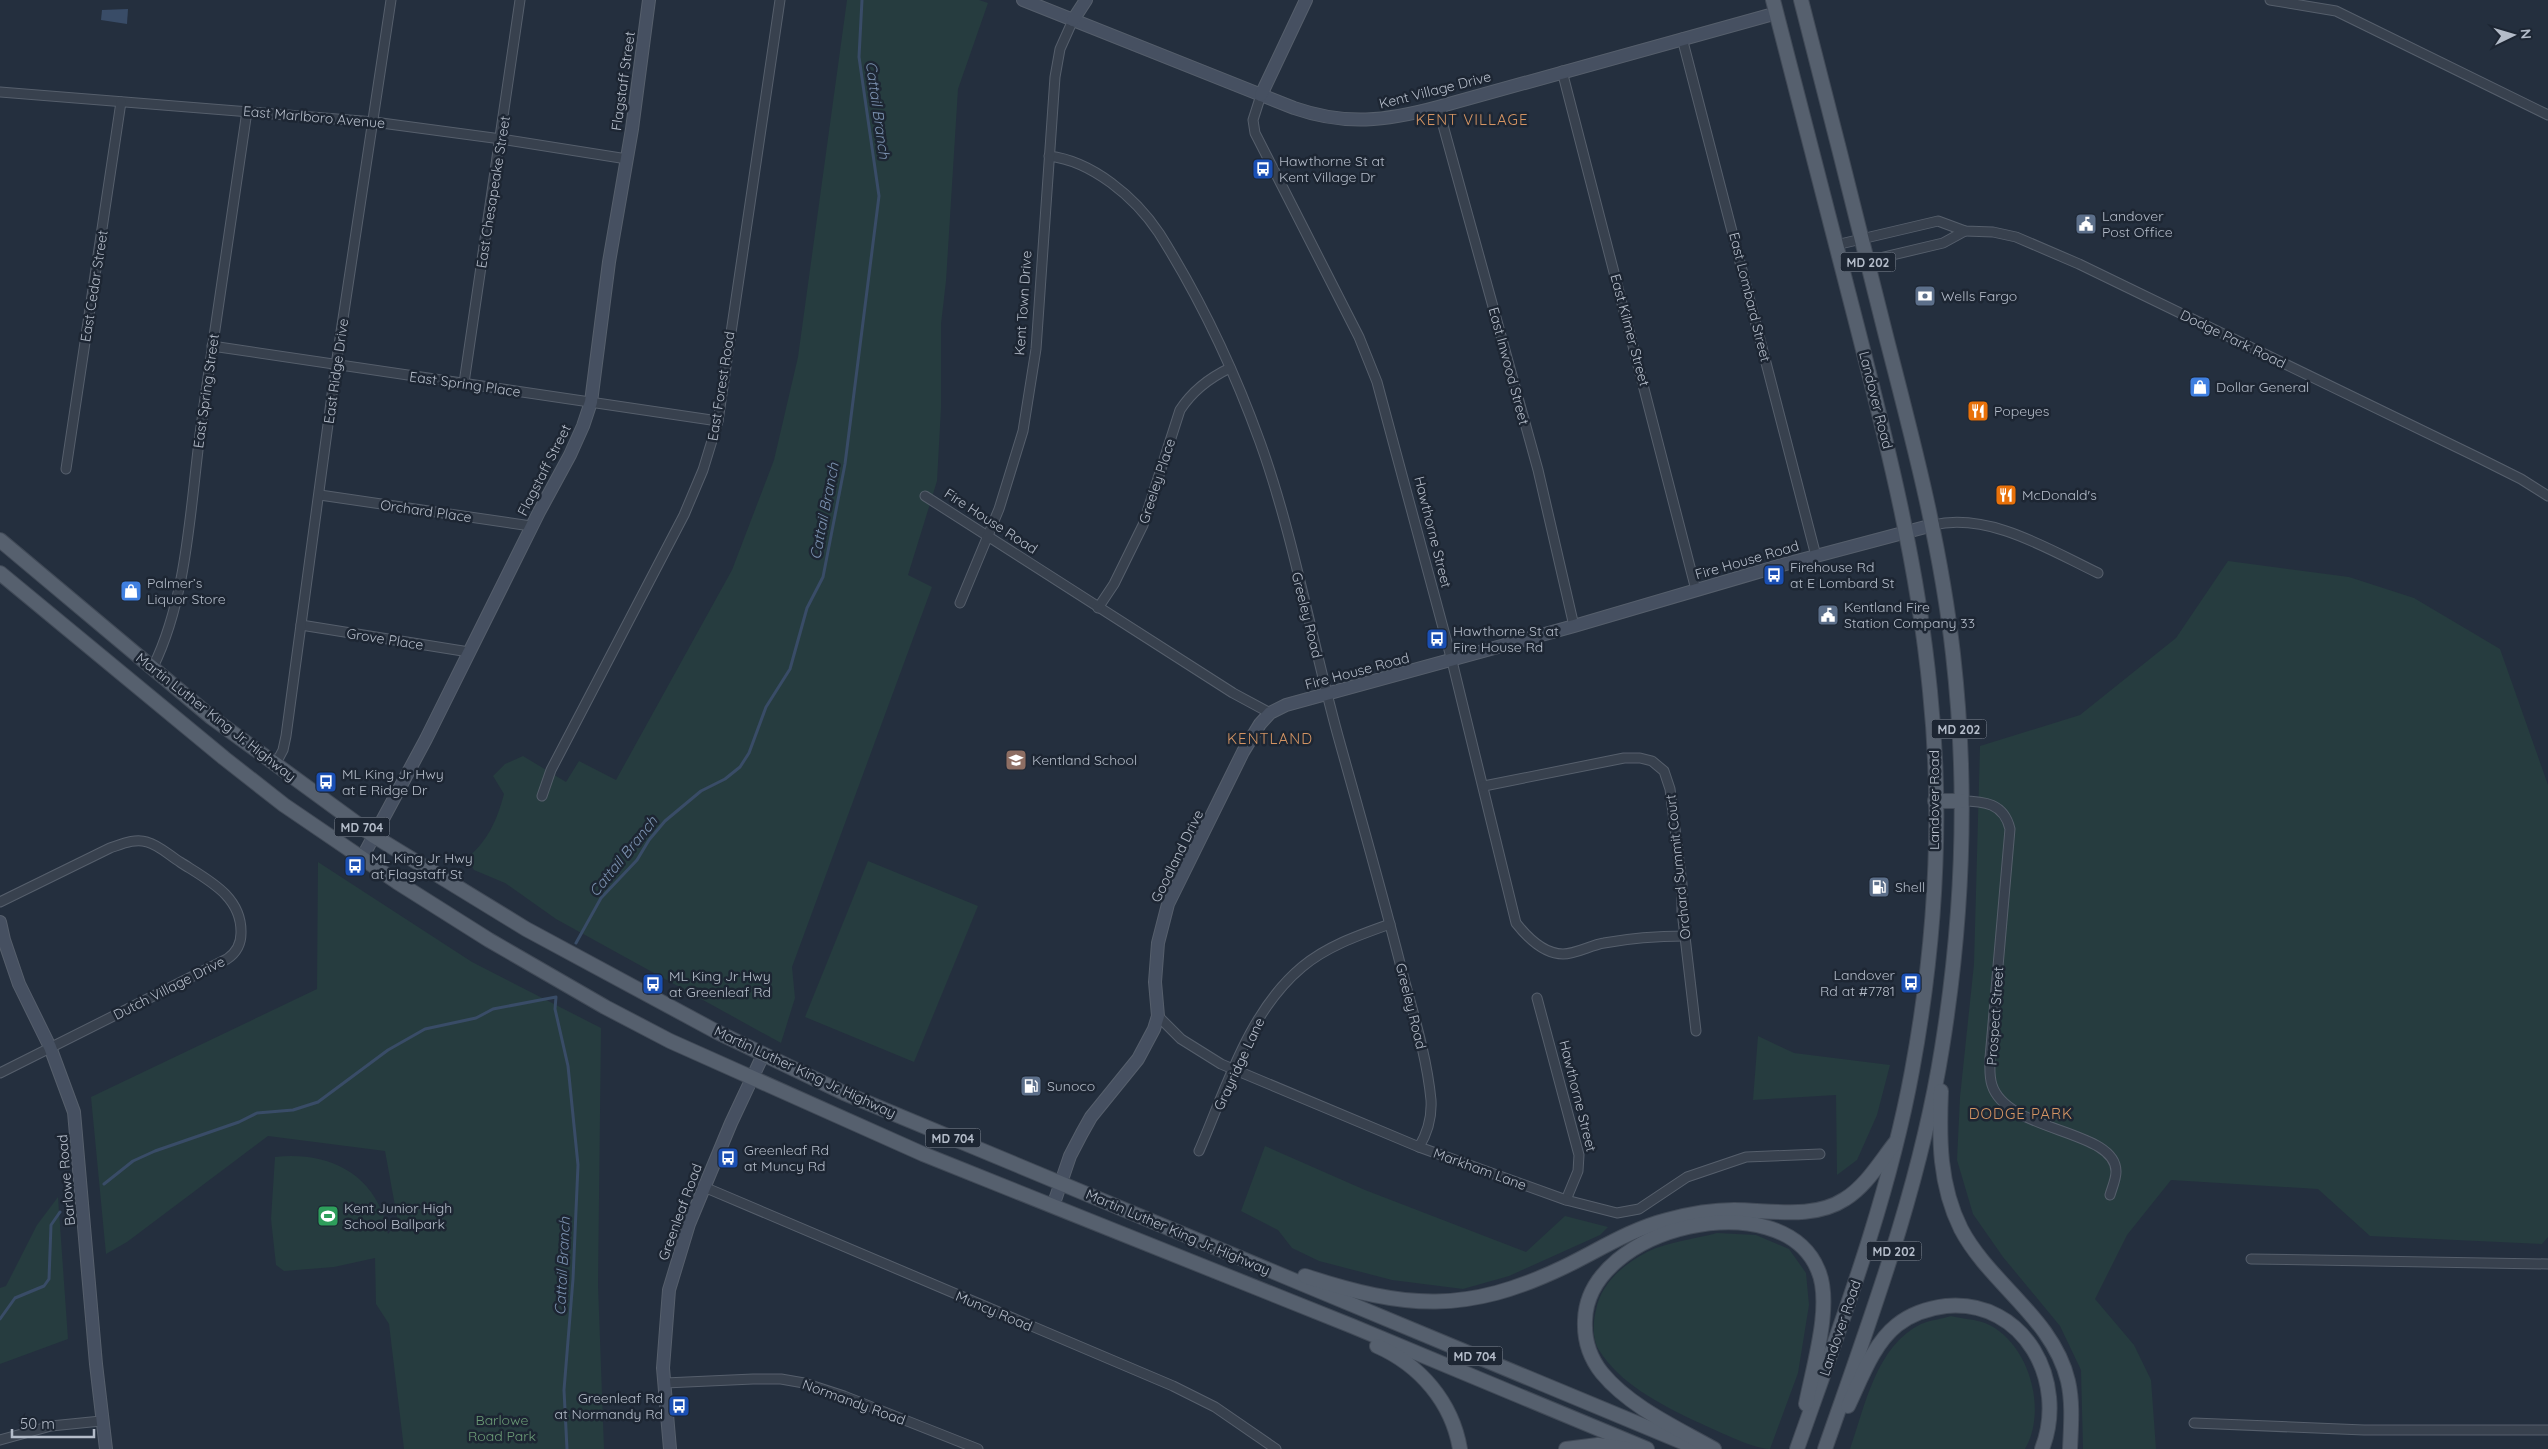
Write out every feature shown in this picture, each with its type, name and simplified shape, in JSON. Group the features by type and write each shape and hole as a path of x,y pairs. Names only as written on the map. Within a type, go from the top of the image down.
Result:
{"main road":[{"name":"Landover Road","path":"1801,0 1933,525 1953,657 1961,801 1956,937 1942,1047 1928,1120 1908,1206 1882,1287 1825,1449"},
{"name":"Landover Road","path":"1775,6 1908,531 1921,612 1931,694 1935,801 1933,892 1927,968 1913,1067 1898,1138 1870,1240 1798,1447"},
{"name":"Martin Luther King Jr. Highway","path":"0,540 152,667 275,765 374,836 526,929 763,1056 844,1093 1699,1449"},
{"name":"Martin Luther King Jr. Highway","path":"0,573 224,758 284,805 489,940 570,988 670,1041 922,1154 1284,1301 1352,1326 1647,1449"},
{"path":"1935,801 1961,801"},
{"path":"1942,1047 1940,1143 1943,1174 1950,1203 1962,1230 1977,1253 2042,1328 2055,1347 2070,1391 2070,1449"},
{"path":"1252,1262 1352,1290 1401,1300 1447,1302 1478,1298 1517,1288 1646,1228 1672,1219 1724,1210 1808,1212 1836,1204 1859,1188 1898,1138"},
{"path":"1714,1449 1649,1411 1610,1381 1590,1353 1584,1326 1591,1291 1601,1274 1615,1260 1664,1235 1689,1227 1716,1224 1756,1226 1786,1235 1809,1254 1819,1271 1823,1292 1821,1317 1798,1447"},
{"path":"1284,1301 1390,1352 1418,1372 1432,1387 1445,1406 1455,1428 1460,1449"},
{"path":"1825,1449 1871,1359 1892,1330 1914,1314 1931,1308 1951,1306 1971,1308 2000,1318 2018,1331 2035,1351 2046,1376 2051,1398 2050,1418 2042,1449"},
{"path":"1566,1449 1598,1445 1626,1449"}],"street":[{"name":"East Ridge Drive","path":"275,765 283,750 320,495 336,365 391,0"},
{"name":"East Chesapeake Street","path":"464,383 520,0"},
{"name":"Flagstaff Street","path":"362,858 532,526 570,456 591,402 609,262 650,0"},
{"name":"East Forest Road","path":"542,796 551,770 574,730 684,515 703,470 718,421 780,0"},
{"name":"Kent Village Drive","path":"1023,0 1261,95 1314,115 1338,120 1384,119 1438,107 1682,38 1775,6"},
{"name":"Kent Town Drive","path":"960,603 1012,470 1030,390 1039,306 1055,77 1060,49 1073,20 1086,0"},
{"name":"Hawthorne Street","path":"1306,0 1261,95 1253,120 1255,133 1265,156 1359,337 1374,373 1452,661 1516,923 1526,936 1541,947 1562,954 1602,943 1651,936 1685,936"},
{"path":"2270,0 2336,11 2548,115"},
{"name":"East Lombard Street","path":"1682,38 1816,556"},
{"name":"East Kilmer Street","path":"1562,71 1675,500 1696,590"},
{"name":"East Marlboro Avenue","path":"0,92 374,122 501,139 626,159"},
{"name":"East Cedar Street","path":"66,469 121,102"},
{"name":"East Inwood Street","path":"1438,107 1538,470 1574,626"},
{"name":"East Spring Street","path":"152,667 161,649 178,597 212,346 248,111"},
{"name":"Greeley Road","path":"1049,156 1072,160 1101,177 1138,207 1157,230 1174,258 1230,368 1249,412 1293,557 1326,695 1390,924 1422,1052 1431,1101 1429,1127 1419,1147"},
{"name":"Dodge Park Road","path":"1836,245 1938,221 1965,230 2005,234 2060,255 2505,470 2548,496"},
{"path":"1842,267 1943,243 1965,230"},
{"name":"East Spring Place","path":"212,346 718,421"},
{"name":"Greeley Place","path":"1098,608 1114,584 1143,525 1180,410 1188,398 1202,385 1230,368"},
{"name":"Orchard Place","path":"320,495 532,526"},
{"name":"Fire House Road","path":"925,496 1233,693 1270,713 1286,705 1452,661 1816,556 1933,525"},
{"path":"1933,525 1952,521 1994,528 2032,542 2098,573"},
{"name":"Grove Place","path":"301,626 469,652"},
{"name":"Goodland Drive","path":"1053,1206 1070,1156 1087,1125 1138,1059 1158,1016 1156,963 1158,943 1168,904 1243,752 1260,724 1270,713"},
{"name":"Orchard Summit Court","path":"1484,786 1624,758 1640,758 1652,762 1664,771 1670,789 1682,884 1685,936 1696,1031"},
{"name":"Prospect Street","path":"1961,801 1984,802 1996,806 2005,815 2010,829 1990,1058 1992,1086 1997,1096 2013,1112 2077,1136 2103,1150 2114,1164 2116,1172 2110,1195"},
{"name":"Dutch Village Drive","path":"0,902 95,855 133,841 150,843 193,870 231,899 240,915 240,943 235,952 227,959 0,1073"},
{"name":"Barlowe Road","path":"0,922 6,947 19,984 50,1047 68,1092 75,1118 106,1449"},
{"name":"Grayridge Lane","path":"1200,1151 1235,1070 1265,1010 1281,987 1302,966 1341,943 1390,924"},
{"name":"Hawthorne Street","path":"1537,998 1579,1155 1578,1171 1566,1200"},
{"name":"Markham Lane","path":"1158,1016 1166,1026 1189,1045 1235,1070 1419,1147 1566,1200 1617,1214 1639,1208 1687,1177 1746,1157 1820,1154"},
{"name":"Greenleaf Road","path":"670,1449 665,1383 662,1368 669,1290 688,1224 763,1056"},
{"name":"Muncy Road","path":"704,1187 1174,1386 1215,1407 1276,1449"},
{"path":"2251,1259 2548,1264"},
{"name":"Normandy Road","path":"665,1383 753,1379 782,1379 804,1383 844,1396 978,1449"},
{"path":"0,1440 51,1426 102,1421"},
{"path":"2194,1423 2374,1430 2548,1430"}],"green space":[{"path":"847,0 979,0 988,3 958,89 946,281 941,324 941,408 937,481 908,575 932,587 792,967 795,998 781,1043 556,919 505,883 474,870 467,858 481,844 495,821 504,794 493,776 505,764 523,756 566,782 579,761 616,780 732,570 774,460 798,357"},
{"path":"2228,561 2349,577 2414,598 2500,649 2548,785 2548,1237 2542,1244 2370,1236 2318,1189 2171,1180 2127,1235 2095,1299 2134,1345 2151,1380 2156,1449 2083,1449 2081,1370 2060,1326 2003,1257 1973,1214 1957,1160 1960,1097 1974,964 1980,746 2080,715 2176,638"},
{"path":"868,861 978,906 914,1062 805,1017"},
{"name":"Barlowe Road Park","path":"318,862 472,962 601,1028 598,1285 604,1449 404,1449 389,1324 376,1304 375,1258 334,1267 284,1271 276,1265 271,1219 275,1157 308,1157 324,1160 339,1166 364,1184 382,1212 388,1234 398,1222 385,1151 268,1136 127,1242 106,1254 91,1097 317,989"},
{"path":"1758,1036 1794,1053 1890,1065 1877,1115 1857,1160 1837,1175 1836,1095 1753,1100"},
{"path":"1265,1146 1365,1190 1526,1252 1565,1216 1608,1227 1600,1235 1509,1276 1463,1289 1392,1280 1319,1261 1292,1248 1278,1230 1241,1211"},
{"path":"58,1197 68,1339 0,1364 0,1288 6,1286 37,1225"},
{"path":"1717,1233 1756,1235 1789,1249 1806,1273 1809,1305 1798,1373 1770,1449 1753,1446 1732,1438 1654,1400 1617,1373 1607,1362 1595,1341 1594,1320 1599,1300 1608,1283 1615,1275 1630,1262 1647,1252 1672,1243"},
{"path":"1951,1316 1985,1323 2000,1332 2013,1345 2023,1360 2030,1378 2035,1415 2032,1433 2025,1449 1850,1449 1874,1379 1893,1347 1906,1334 1921,1324"}],"water":[{"path":"128,9 127,24 101,20 102,10"}],"waterway":[{"name":"Cattail Branch","path":"576,943 601,898 637,860 649,840 665,821 701,791 725,779 740,767 749,753 766,707 790,669 807,608 823,577 845,464 879,196 859,57 862,0"},
{"path":"104,1184 133,1161 155,1151 239,1122 257,1113 293,1110 318,1102 388,1050 425,1029 476,1018 493,1009 556,997 555,1009 568,1066 578,1165 573,1279 564,1390 567,1449"},
{"path":"0,1319 15,1298 44,1286 49,1279 51,1225 60,1212"}],"place":[{"name":"Hawthorne St at Kent Village Dr","path":"1263,169"},
{"name":"Landover Post Office","path":"2086,224"},
{"name":"Wells Fargo","path":"1925,296"},
{"name":"Dollar General","path":"2200,387"},
{"name":"Popeyes","path":"1978,411"},
{"name":"McDonald's","path":"2006,495"},
{"name":"Firehouse Rd at E Lombard St","path":"1774,575"},
{"name":"Palmer’s Liquor Store","path":"131,591"},
{"name":"Kentland Fire Station Company 33","path":"1828,615"},
{"name":"Hawthorne St at Fire House Rd","path":"1437,639"},
{"name":"Kentland School","path":"1016,760"},
{"name":"ML King Jr Hwy at E Ridge Dr","path":"326,782"},
{"name":"ML King Jr Hwy at Flagstaff St","path":"355,866"},
{"name":"Shell","path":"1879,887"},
{"name":"Landover Rd at #7781","path":"1911,983"},
{"name":"ML King Jr Hwy at Greenleaf Rd","path":"653,984"},
{"name":"Sunoco","path":"1031,1086"},
{"name":"Greenleaf Rd at Muncy Rd","path":"728,1158"},
{"name":"Kent Junior High School Ballpark","path":"328,1216"},
{"name":"Greenleaf Rd at Normandy Rd","path":"679,1406"}],"district":[{"name":"KENT VILLAGE","path":"1472,119"},
{"name":"KENTLAND","path":"1270,738"},
{"name":"DODGE PARK","path":"2021,1113"}]}
